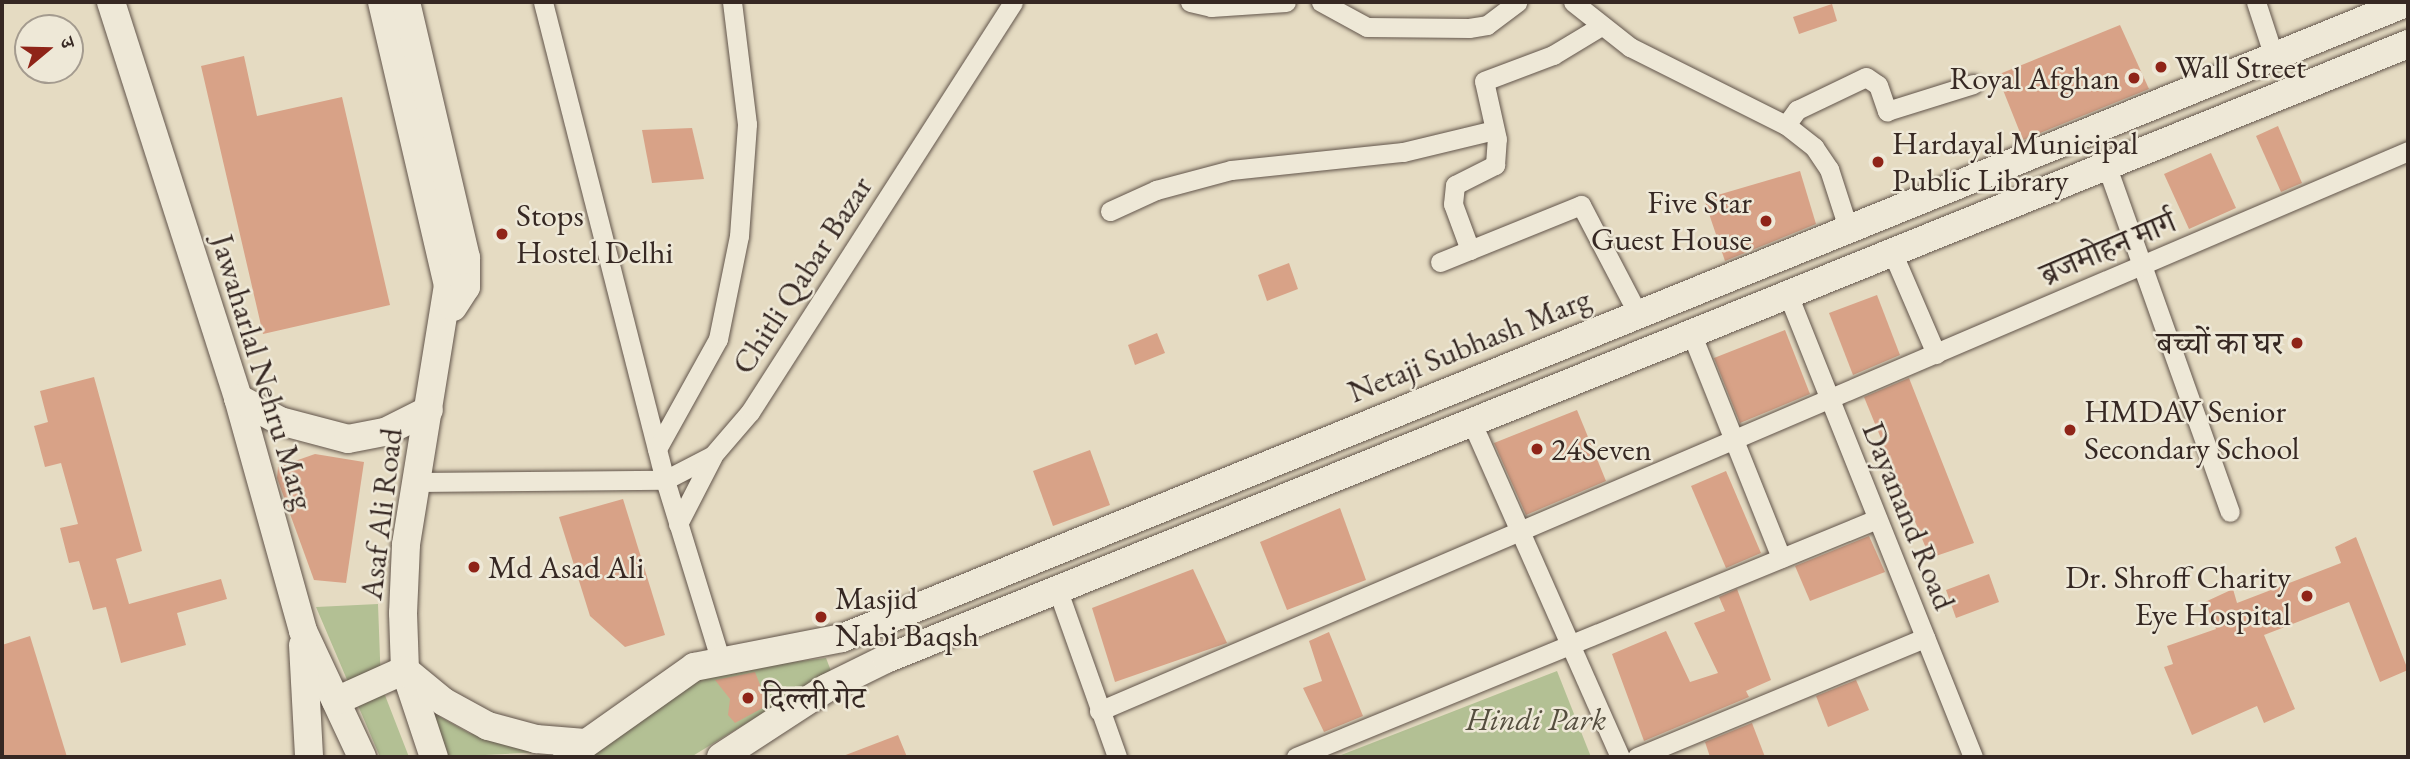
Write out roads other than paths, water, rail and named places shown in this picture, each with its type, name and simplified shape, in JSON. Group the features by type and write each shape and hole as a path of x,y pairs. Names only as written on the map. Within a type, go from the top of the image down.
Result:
{"main road":[{"name":"Jawaharlal Nehru Marg","path":"111,2 238,398 303,631 362,757"},
{"name":"Asaf Ali Road","path":"382,2 441,234 445,318 406,545 405,670 435,757"},
{"name":"Asaf Ali Road","path":"406,2 466,258 466,288 445,318"},
{"name":"Netaji Subhash Marg","path":"576,750 676,675 720,659 842,638 2408,2"},
{"path":"721,757 761,734 827,688 886,659 1789,297 2408,44"},
{"path":"238,398 280,421 348,439 385,432 429,410"},
{"path":"303,631 309,757"},
{"path":"335,701 405,670 488,726 576,750"},
{"path":"744,757 761,734"}],"street":[{"path":"545,2 665,480 720,659"},
{"path":"657,449 718,339 739,236 747,124 732,2"},
{"name":"Chitli Qabar Bazar","path":"416,482 665,480 713,455 750,412 1013,2"},
{"path":"1190,2 1211,7 1286,2"},
{"path":"1321,2 1367,27 1469,28 1486,25 1517,2"},
{"path":"1573,2 1598,28 1786,125 1829,169 1847,228"},
{"path":"2256,2 2274,57"},
{"path":"1470,250 1453,204 1455,186 1495,165 1494,131 1484,81 1553,55 1598,28"},
{"path":"1786,125 1797,110 1866,77 1878,85 1887,111 1973,84"},
{"path":"1110,211 1156,190 1230,170 1403,152 1494,131"},
{"name":"ब्रजमोहन मार्ग","path":"1099,711 1735,442 2408,151"},
{"path":"2107,167 2138,267 2230,512"},
{"path":"1440,262 1581,205 1638,314"},
{"path":"1893,254 1936,354"},
{"name":"Dayanand Road","path":"1789,297 1973,757"},
{"path":"1692,335 1781,558"},
{"path":"1472,423 1620,757"},
{"path":"678,524 713,455"},
{"path":"1296,757 1878,519"},
{"path":"1058,592 1117,757"},
{"path":"1637,757 1925,638"}],"place":[{"name":"Wall Street","path":"2161,67"},
{"name":"Royal Afghan","path":"2134,78"},
{"name":"Hardayal Municipal Public Library","path":"1878,162"},
{"name":"Five Star Guest House","path":"1766,221"},
{"name":"Stops Hostel Delhi","path":"502,234"},
{"name":"बच्चों का घर","path":"2297,343"},
{"name":"HMDAV Senior Secondary School","path":"2070,430"},
{"name":"24Seven","path":"1537,449"},
{"name":"Md Asad Ali","path":"474,567"},
{"name":"Dr. Shroff Charity Eye Hospital","path":"2307,596"},
{"name":"Masjid Nabi Baqsh","path":"821,617"},
{"name":"दिल्ली गेट","path":"748,698"}],"park label":[{"name":"Hindi Park","path":"1536,719"}]}
